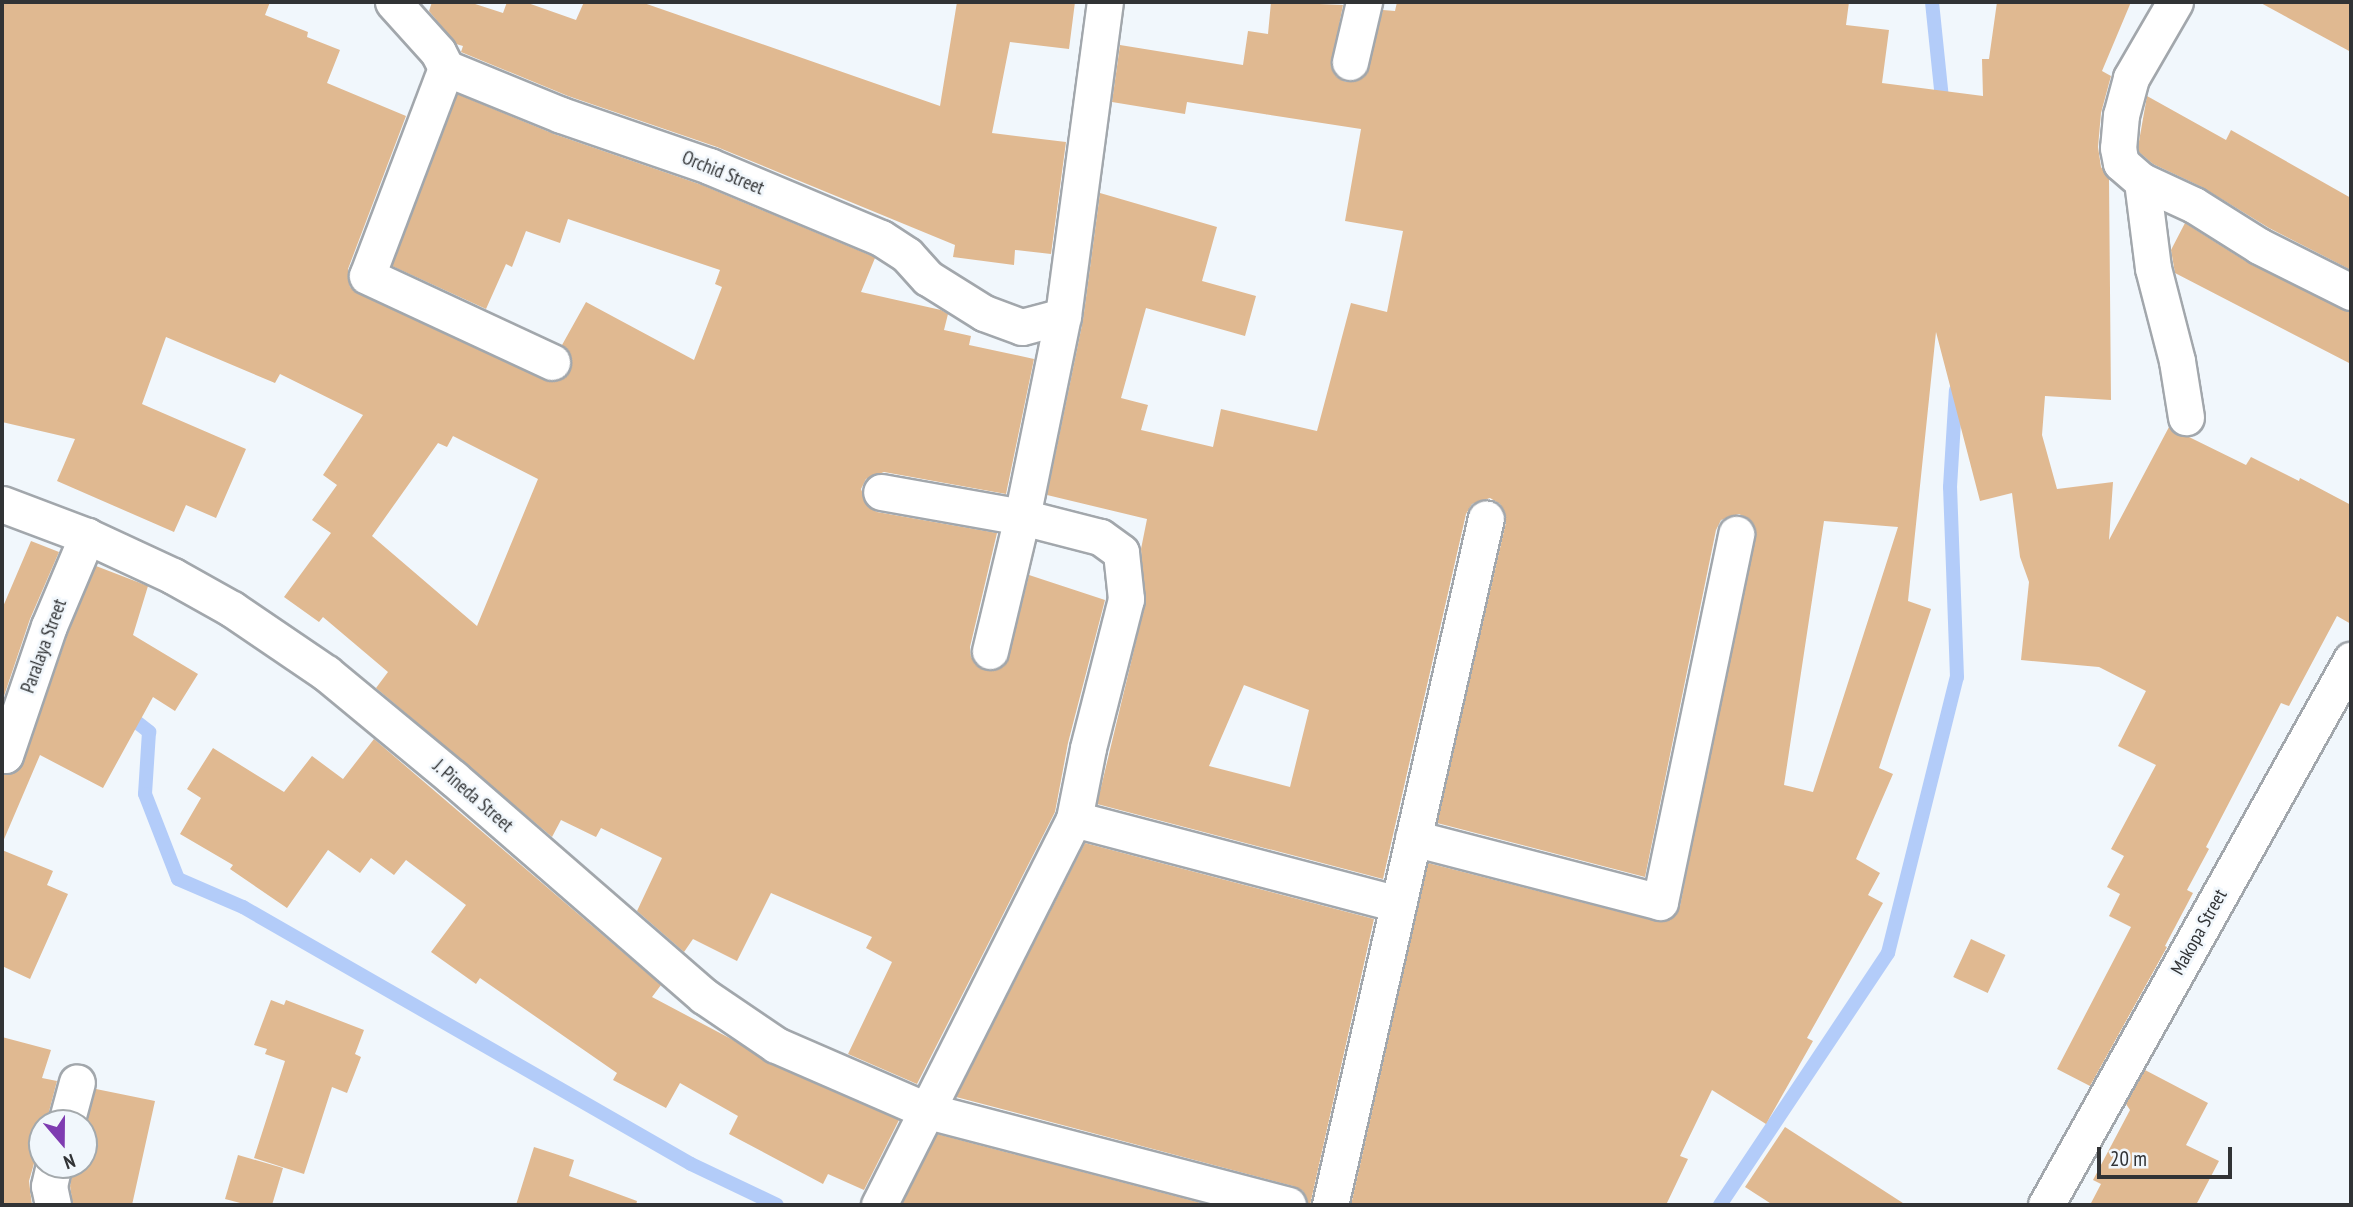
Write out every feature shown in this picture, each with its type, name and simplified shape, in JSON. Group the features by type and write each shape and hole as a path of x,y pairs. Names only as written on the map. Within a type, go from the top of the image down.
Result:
{"street":[{"path":"393,2 438,52 446,68 367,276 552,362"},
{"path":"990,651 1022,517 1063,316 1105,2"},
{"path":"1350,62 1364,2"},
{"path":"2175,2 2131,78 2121,115 2118,148 2121,163 2142,181 2194,205 2259,246 2351,292"},
{"name":"Orchid Street","path":"446,68 561,115 709,166 881,239 907,255 928,278 984,313 1022,327 1063,316"},
{"path":"2142,181 2153,268 2177,361 2186,417"},
{"path":"879,1205 1074,819 1088,748 1126,599 1121,552 1100,537 1022,517 881,492"},
{"name":"J. Pineda Street","path":"2,504 87,536 173,576 232,609 326,673 453,778 704,996 776,1045 928,1111 1289,1205"},
{"path":"1330,1205 1486,518"},
{"path":"1413,838 1660,902 1736,534"},
{"name":"Paralaya Street","path":"2,754 5,755 49,626 87,536"},
{"name":"Makopa Street","path":"2046,1205 2351,660"},
{"path":"1074,819 1398,904"},
{"path":"70,1109 77,1082"},
{"path":"51,1179 49,1186 53,1205"}],"building":[{"path":"2,2 270,2 265,15 308,32 307,37 340,50 327,83 406,116 348,269 350,287 359,294 544,380 554,382 570,371 572,360 562,345 586,302 694,360 722,287 715,284 720,270 568,219 560,243 526,231 512,267 506,264 486,309 392,266 457,94 554,134 702,185 872,256 875,258 861,292 941,310 948,314 944,330 971,336 969,345 1034,359 1006,494 884,472 866,479 861,489 868,507 877,512 997,533 970,647 971,657 985,670 996,670 1009,656 1029,575 1105,600 1068,743 1055,812 917,1084 848,1054 892,962 866,948 872,937 771,893 737,961 693,939 684,952 637,911 662,858 601,828 596,837 561,820 552,837 376,688 388,672 323,617 319,622 284,597 331,533 312,520 337,485 323,475 363,415 280,374 275,383 166,337 142,404 246,449 216,518 186,505 174,532 57,481 75,439 2,422","holes":["453,436 538,479 477,626 372,536 438,443 447,447"]},
{"path":"432,2 469,2 503,13 507,2 525,2 576,20 584,2 641,2 940,106 957,2 1075,2 1069,49 1010,42 992,133 1066,142 1051,254 1015,250 1014,265 953,257 955,245 717,147 568,96 461,52 463,46 456,44 429,11"},
{"path":"1271,2 1343,5 1331,67 1337,77 1346,82 1356,81 1365,75 1383,10 1395,11 1397,2 1849,2 1846,25 1889,30 1882,83 1983,96 1982,59 1989,59 1997,2 2131,2 2102,71 2111,76 2101,113 2098,147 2101,167 2109,179 2111,400 2045,396 2042,435 2057,489 2113,482 2109,540 2169,427 2178,435 2189,437 2246,465 2251,457 2299,481 2300,478 2351,505 2351,624 2337,616 2289,706 2281,703 2206,847 2209,849 2187,890 2193,893 2165,946 2167,947 2090,1086 2057,1069 2131,927 2109,916 2120,894 2107,887 2124,856 2111,849 2156,765 2118,746 2146,691 2099,667 2021,660 2029,582 2020,557 2012,493 1980,501 1936,332 1908,601 1931,609 1879,768 1893,774 1856,859 1880,873 1868,895 1883,903 1807,1038 1813,1041 1766,1124 1712,1090 1680,1156 1688,1159 1666,1205 1351,1205 1428,863 1655,921 1666,921 1675,915 1680,906 1755,528 1749,519 1739,514 1721,520 1716,530 1645,877 1437,823 1506,522 1500,504 1490,498 1472,504 1466,514 1383,879 1097,804 1145,604 1141,549 1147,519 1047,495 1083,320 1100,193 1217,227 1202,281 1256,296 1245,336 1146,308 1121,398 1148,405 1141,430 1213,447 1221,409 1317,431 1351,303 1387,312 1403,231 1345,221 1361,129 1187,102 1185,114 1112,102 1120,45 1243,65 1248,31 1268,34","holes":["1824,521 1898,527 1813,792 1784,785","1244,685 1309,710 1290,787 1209,766"]},
{"path":"2259,2 2351,2 2351,52"},
{"path":"2147,96 2226,140 2231,130 2351,198 2351,270 2269,228 2202,187 2153,164 2139,152 2138,147"},
{"path":"2185,223 2250,264 2351,312 2351,364 2175,273 2171,250"},
{"path":"31,541 59,552 30,619 2,702 2,609"},
{"path":"96,566 148,586 133,635 198,674 175,711 153,697 103,788 40,755 2,844 2,774 18,771 24,761 68,633"},
{"path":"374,739 661,985 652,997 735,1041 768,1063 899,1120 864,1190 828,1174 823,1184 729,1134 738,1116 680,1083 666,1108 613,1080 617,1073 480,978 476,984 431,952 466,905 406,860 394,875 371,858 360,873 328,850 287,908 230,869 233,865 180,834 201,798 187,789 213,748 284,792 312,756 343,779"},
{"path":"1085,843 1374,919 1310,1205 1303,1191 1293,1186 956,1097"},
{"path":"2,850 53,871 47,885 68,894 30,979 2,966"},
{"path":"1971,939 2005,955 1988,993 1953,977"},
{"path":"271,1000 284,1005 286,1000 364,1030 355,1054 361,1057 347,1093 332,1087 304,1174 254,1158 285,1061 265,1054 267,1049 254,1045"},
{"path":"2,1037 51,1050 42,1078 57,1081 50,1109 28,1109 28,1179 32,1205 2,1205"},
{"path":"2145,1070 2208,1103 2186,1145 2219,1161 2196,1205 2090,1205 2101,1184 2093,1180 2130,1110 2126,1104"},
{"path":"96,1089 155,1101 132,1205 73,1205 71,1179 98,1179 98,1109 90,1109"},
{"path":"1785,1127 1906,1205 1773,1205 1745,1187"},
{"path":"937,1134 1209,1205 901,1205"},
{"path":"534,1147 574,1160 569,1176 637,1201 636,1205 516,1205"},
{"path":"238,1155 283,1168 272,1205 248,1205 225,1199"}],"waterway":[{"path":"1932,2 1943,108"},
{"path":"1720,1205 1888,953 1957,677 1950,487 1956,390"},
{"path":"125,713 149,732 145,794 178,879 243,907 691,1164 777,1205"}]}
